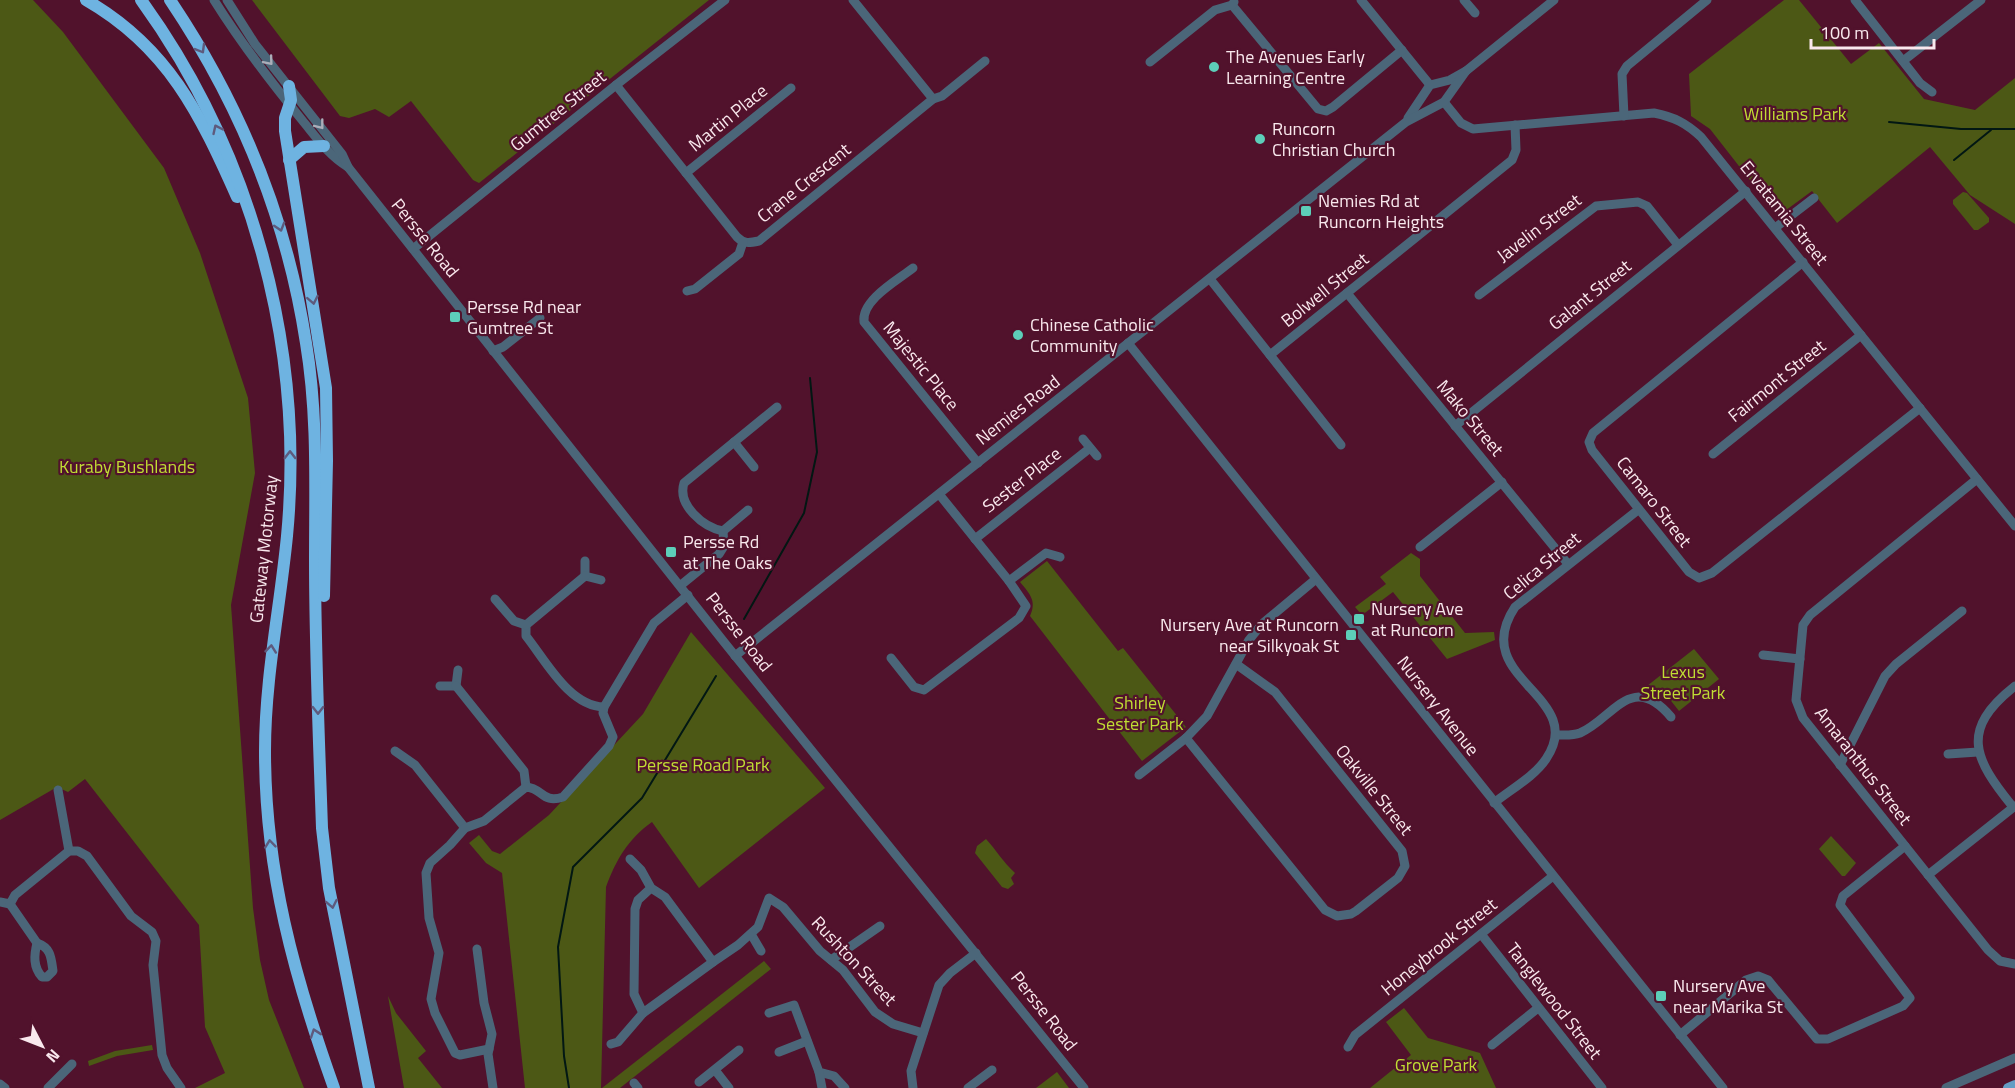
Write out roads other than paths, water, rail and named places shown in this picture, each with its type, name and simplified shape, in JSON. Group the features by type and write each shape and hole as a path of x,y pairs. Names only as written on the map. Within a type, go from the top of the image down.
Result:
{"highway":[{"path":"86,0 138,36 169,71 208,136 242,211 254,223"},
{"name":"Gateway Motorway","path":"141,0 201,98 234,168 254,223 272,294 283,352 290,456 287,535 266,706 265,750 269,828 285,935 300,990 334,1088"},
{"path":"170,0 202,50 241,123 270,195 293,276 307,345 314,409 322,828 329,888 369,1088"},
{"path":"289,86 290,105 285,124 289,160 326,388 327,461 323,622 318,651"},
{"path":"289,160 304,147 324,146"}],"main road":[{"path":"2008,1088 2015,1085"}],"street":[{"name":"Persse Road","path":"214,0 241,42 290,105 336,160 348,167"},
{"name":"Persse Road","path":"227,0 252,39 342,154 348,167 735,656 1084,1088"},
{"name":"Gumtree Street","path":"413,249 616,84 725,0"},
{"path":"853,0 933,99"},
{"path":"1361,0 1431,87"},
{"path":"1465,0 1475,13"},
{"name":"Nemies Road","path":"735,656 1406,122 1442,101 1466,71 1554,0"},
{"path":"1624,116 1622,74 1627,66 1707,0"},
{"path":"1855,0 1920,83 1932,92"},
{"path":"1903,61 1981,0"},
{"path":"1150,62 1215,10 1234,3 1318,109 1326,111 1402,50"},
{"name":"Crane Crescent","path":"743,242 759,241 923,110 933,99 942,96 985,61"},
{"name":"Nemies Road","path":"1406,122 1431,87 1466,71"},
{"path":"616,84 743,242 738,254 695,289 687,291"},
{"path":"1431,87 1445,87 1442,101 1428,101 1431,87"},
{"name":"Martin Place","path":"686,173 791,88"},
{"name":"Ervatamia Street","path":"1442,101 1461,123 1473,129 1653,114 1673,117 1688,125 1701,137 1746,191 2015,526"},
{"name":"Bolwell Street","path":"1270,355 1512,160 1516,150 1515,125"},
{"name":"Galant Street","path":"1455,426 1746,191"},
{"path":"1775,228 1814,198"},
{"name":"Javelin Street","path":"1479,295 1596,206 1638,202 1647,206 1678,244"},
{"name":"Camaro Street","path":"1803,262 1593,433 1588,442 1592,450 1638,510 1689,572 1699,578 1712,573 1920,408"},
{"name":"Majestic Place","path":"913,268 869,304 863,314 864,322 978,463"},
{"path":"1210,279 1341,445"},
{"name":"Mako Street","path":"1347,293 1568,564"},
{"path":"493,351 503,347 540,318"},
{"name":"Fairmont Street","path":"1713,454 1861,335"},
{"name":"Nursery Avenue","path":"1128,344 1723,1088"},
{"path":"723,531 710,528 684,502 681,493 684,483 777,407"},
{"name":"Sester Place","path":"1083,439 1097,456"},
{"path":"734,442 754,466"},
{"name":"Sester Place","path":"975,539 1090,448"},
{"name":"Amaranthus Street","path":"1977,479 1810,615 1803,625 1797,708 1988,950 2000,961 2015,964"},
{"path":"1420,548 1502,482"},
{"path":"891,658 919,690 931,687 1019,618 1026,606 1009,581 939,494"},
{"path":"723,531 748,510"},
{"name":"Celica Street","path":"1556,735 1547,708 1511,663 1504,650 1502,635 1504,623 1515,607 1638,510"},
{"path":"681,585 719,554 724,546 723,531"},
{"path":"1009,581 1046,553 1060,557"},
{"path":"585,561 585,576"},
{"path":"585,576 601,580"},
{"path":"526,625 585,576"},
{"path":"1139,775 1186,738 1207,716 1262,624 1316,579"},
{"path":"489,1049 460,1055 451,1050 431,999 439,953 429,918 426,873 429,863 465,828 484,821 526,787 532,788 546,798 554,800 563,797 609,746 613,738 603,713 604,707 654,623 688,595"},
{"path":"495,599 514,621 526,625"},
{"path":"1840,765 1885,676 1896,664 1962,611"},
{"path":"526,625 526,636 574,696 591,706 604,707"},
{"path":"1763,655 1800,658"},
{"name":"Oakville Street","path":"1186,738 1325,910 1336,916 1351,914 1398,878 1405,866 1402,851 1275,692 1236,664"},
{"path":"458,670 456,686 524,771 526,787"},
{"path":"440,686 456,686"},
{"path":"1634,686 1636,698"},
{"path":"1928,875 2014,807 1989,778 1978,752 1984,718 1995,701 2015,686"},
{"path":"1494,803 1545,762 1553,749 1556,735 1582,732 1624,700 1636,698 1650,700 1664,709 1671,717"},
{"path":"395,751 415,765 465,828"},
{"path":"1948,754 1978,752"},
{"path":"58,790 69,851"},
{"path":"1680,1035 1746,980 1758,976 1768,980 1817,1039 1828,1039 1903,1006 1910,998 1844,915 1840,905 1844,896 1905,846"},
{"path":"37,943 5,903 69,851 78,851 87,856 131,916 152,932 156,941 153,965 162,1055 167,1068 181,1088"},
{"path":"630,859 642,870 651,888 665,897 713,962"},
{"name":"Honeybrook Street","path":"1348,1047 1355,1035 1554,876"},
{"path":"643,1013 634,994 635,909 638,900 651,888"},
{"name":"Rushton Street","path":"751,934 762,920 770,898 783,907 820,951 843,970 875,1012 893,1024 923,1033"},
{"path":"831,960 880,926"},
{"path":"611,1044 618,1042 643,1013 751,934 761,951"},
{"name":"Tanglewood Street","path":"1481,934 1599,1084"},
{"path":"477,949 484,1003 492,1034 489,1049 493,1088"},
{"path":"915,1088 911,1071 939,985 950,973 976,953"},
{"path":"769,1013 794,1005 819,1072 822,1088"},
{"path":"1492,1045 1538,1008"},
{"path":"779,1052 807,1041"},
{"path":"699,1082 739,1050"},
{"path":"1946,1088 2015,1058"},
{"path":"48,1088 72,1064"},
{"path":"715,1070 729,1088"},
{"path":"968,1088 992,1070"},
{"path":"819,1072 834,1076 845,1088"},
{"path":"0,1084 5,1088"},
{"path":"1586,1088 1599,1084"}],"waterway":[{"path":"1889,122 1961,129 2015,129"},
{"path":"1954,160 1991,130"},
{"path":"744,619 804,513 817,452 810,378"},
{"path":"569,1088 564,1056 558,947 573,867 642,798 716,676"}],"place":[{"name":"The Avenues Early Learning Centre","path":"1214,67"},
{"name":"Runcorn Christian Church","path":"1260,139"},
{"name":"Nemies Rd at Runcorn Heights","path":"1306,211"},
{"name":"Persse Rd near Gumtree St","path":"455,317"},
{"name":"Chinese Catholic Community","path":"1018,335"},
{"name":"Persse Rd at The Oaks","path":"671,552"},
{"name":"Nursery Ave at Runcorn","path":"1359,619"},
{"name":"Nursery Ave at Runcorn near Silkyoak St","path":"1351,635"},
{"name":"Nursery Ave near Marika St","path":"1661,996"}],"park label":[{"name":"Williams Park","path":"1795,114"},
{"name":"Kuraby Bushlands","path":"127,467"},
{"name":"Lexus Street Park","path":"1683,682"},
{"name":"Shirley Sester Park","path":"1140,713"},
{"name":"Persse Road Park","path":"703,765"},
{"name":"Grove Park","path":"1436,1065"}]}
